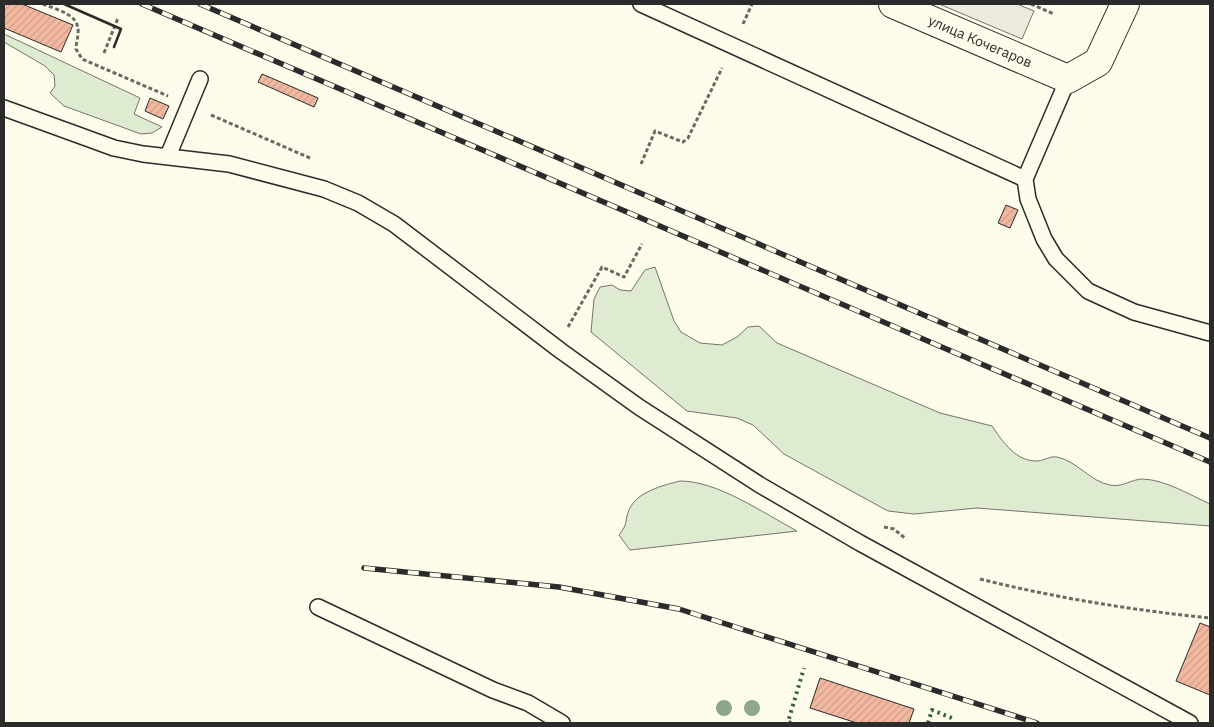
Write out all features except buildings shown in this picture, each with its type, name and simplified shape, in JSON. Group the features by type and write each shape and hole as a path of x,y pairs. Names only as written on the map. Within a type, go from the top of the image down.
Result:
{"street":[{"name":"улица Кочегаров","path":"893,4 1068,79"},
{"path":"1068,79 1098,62 1125,4"}],"lane":[{"path":"641,4 1025,179"},
{"path":"1068,79 1025,179 1030,206 1044,239 1056,258 1088,291 1134,312 1210,333"},
{"path":"168,156 200,80"},
{"path":"4,108 114,148 230,164 324,189 358,203 394,224 561,351 639,407 730,466 860,543 1190,723"},
{"path":"318,607 493,690 528,704 562,723"}],"path":[{"path":"43,4 73,16 77,22 76,49 82,59 189,106"},
{"path":"641,164 655,132 677,141 683,142 688,138 752,4"},
{"path":"1031,4 1054,14"},
{"path":"104,53 118,18"},
{"path":"624,277 642,244"},
{"path":"877,525 900,532 910,547"},
{"path":"979,578 1024,590 1129,610 1210,618"}],"green space":[{"path":"4,34 140,98 134,114 162,127 152,133 141,134 64,106 50,93 55,86 54,75 45,66 4,42"},
{"path":"655,267 674,321 681,332 700,343 722,345 737,337 748,327 759,326 777,343 940,413 992,426 1011,450 1023,458 1038,461 1054,457 1064,459 1097,480 1114,486 1143,479 1178,488 1210,504 1210,526 977,508 914,514 888,511 784,454 753,425 737,418 687,411 591,332 594,299 600,287 612,285 620,290 631,291 645,270"},
{"path":"680,481 695,482 725,492 797,531 630,550 619,535 633,504 638,498 651,490"}],"shaded area":[{"path":"939,4 1017,4 1034,11 1022,39"}],"railway":[{"path":"142,4 1210,462"},
{"path":"200,4 1210,438"},
{"path":"364,568 559,587 679,609 1037,723"}],"hedge":[{"path":"791,723 788,722 804,668"},
{"path":"928,723 932,710 952,718"}],"wall":[{"path":"64,4 121,29 114,47"}]}
